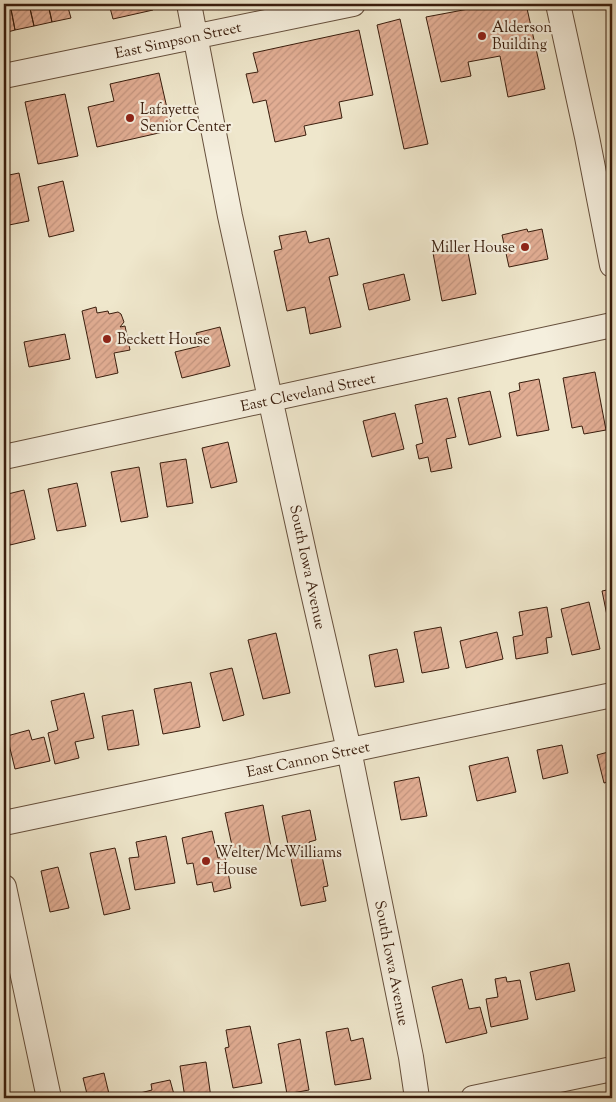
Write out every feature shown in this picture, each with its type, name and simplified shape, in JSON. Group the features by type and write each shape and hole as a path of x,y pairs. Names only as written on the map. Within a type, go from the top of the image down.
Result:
{"street":[{"name":"South Iowa Avenue","path":"188,4 230,216 272,400 308,572 350,750 411,1057 417,1098"},
{"name":"East Simpson Street","path":"4,76 353,4"},
{"path":"558,4 612,265"},
{"name":"East Cleveland Street","path":"4,457 612,325"},
{"name":"East Cannon Street","path":"4,823 612,695"},
{"path":"4,888 49,1098"},
{"path":"472,1098 612,1069"}],"building":[{"path":"4,4 10,4 15,30 4,33"},
{"path":"10,4 29,4 34,26 15,30"},
{"path":"29,4 48,4 52,22 34,26"},
{"path":"48,4 67,4 71,18 52,22"},
{"path":"109,4 151,4 153,10 113,19"},
{"name":"Alderson Building","path":"495,4 526,4 545,89 508,97 500,56 468,62 471,76 441,82 426,17"},
{"path":"612,4 612,35 606,5"},
{"path":"400,19 428,144 404,149 377,25"},
{"path":"359,30 373,95 339,102 342,118 304,126 306,135 275,142 266,100 253,103 246,74 258,72 253,53"},
{"name":"Lafayette Senior Center","path":"159,73 172,130 97,147 88,107 114,101 110,84"},
{"path":"65,94 78,156 38,164 25,102"},
{"path":"19,173 29,221 4,226 4,176"},
{"path":"63,181 74,231 49,237 38,187"},
{"name":"Miller House","path":"527,229 528,232 542,229 548,259 509,267 502,235"},
{"path":"306,231 309,243 329,238 338,275 329,277 341,327 310,334 305,307 287,311 274,251 282,249 279,236"},
{"path":"467,247 476,294 442,301 433,253"},
{"path":"404,274 410,300 369,310 363,284"},
{"name":"Beckett House","path":"96,307 97,313 108,311 109,314 118,312 121,314 124,322 120,327 125,326 130,350 114,353 118,373 96,378 82,311"},
{"path":"220,327 230,366 182,378 175,352 200,346 196,333"},
{"path":"65,334 70,359 29,367 24,342"},
{"path":"595,372 606,430 584,434 582,426 572,428 563,378"},
{"path":"539,379 549,430 517,436 509,393 520,390 519,383"},
{"path":"490,391 501,437 469,445 458,398"},
{"path":"447,398 456,437 446,439 452,468 431,472 428,457 419,459 416,445 423,443 415,405"},
{"path":"395,413 404,449 372,457 363,421"},
{"path":"228,442 237,482 211,488 202,448"},
{"path":"186,459 193,503 167,507 160,463"},
{"path":"139,467 148,517 121,522 111,472"},
{"path":"77,483 86,526 57,531 48,489"},
{"path":"24,490 35,539 10,545 4,519 4,495"},
{"path":"612,589 612,640 602,591"},
{"path":"589,602 600,649 572,655 561,609"},
{"path":"547,607 552,637 546,638 548,653 516,659 513,637 523,635 519,612"},
{"path":"441,627 449,668 422,673 414,632"},
{"path":"497,632 503,659 466,668 460,641"},
{"path":"276,633 290,693 263,699 248,640"},
{"path":"397,649 404,682 375,687 369,655"},
{"path":"232,668 244,715 223,721 210,673"},
{"path":"191,682 200,727 163,734 154,689"},
{"path":"84,693 94,738 75,742 79,758 55,764 48,733 58,730 51,701"},
{"path":"133,710 139,745 108,750 102,716"},
{"path":"29,730 32,740 44,737 50,761 15,769 7,736"},
{"path":"562,745 568,773 543,779 537,750"},
{"path":"612,751 612,781 604,783 597,755"},
{"path":"508,757 516,792 477,801 469,766"},
{"path":"419,777 427,816 401,820 394,782"},
{"path":"263,805 271,847 234,855 225,813"},
{"path":"310,810 316,840 309,842 313,857 322,856 328,886 323,887 326,901 301,906 282,816"},
{"name":"Welter/McWilliams House","path":"212,831 218,858 225,857 231,888 214,892 212,882 197,885 193,863 187,864 182,838"},
{"path":"166,836 175,883 135,890 129,858 139,857 136,842"},
{"path":"115,848 130,909 104,915 90,853"},
{"path":"58,867 69,908 50,912 41,871"},
{"path":"569,963 575,991 536,1000 530,972"},
{"path":"506,977 507,982 520,980 528,1019 491,1027 486,999 498,997 495,979"},
{"path":"462,979 469,1009 480,1007 487,1033 446,1043 432,987"},
{"path":"250,1026 262,1083 233,1088 225,1048 229,1047 226,1030"},
{"path":"348,1028 351,1041 363,1038 371,1079 335,1085 326,1032"},
{"path":"300,1039 309,1090 287,1094 278,1044"},
{"path":"206,1062 211,1098 185,1098 180,1066"},
{"path":"104,1073 110,1098 88,1098 83,1078"},
{"path":"170,1080 175,1098 137,1098 136,1094 152,1090 151,1084"}],"place":[{"name":"Alderson Building","path":"482,36"},
{"name":"Lafayette Senior Center","path":"130,118"},
{"name":"Miller House","path":"525,247"},
{"name":"Beckett House","path":"107,339"},
{"name":"Welter/McWilliams House","path":"206,861"}]}
